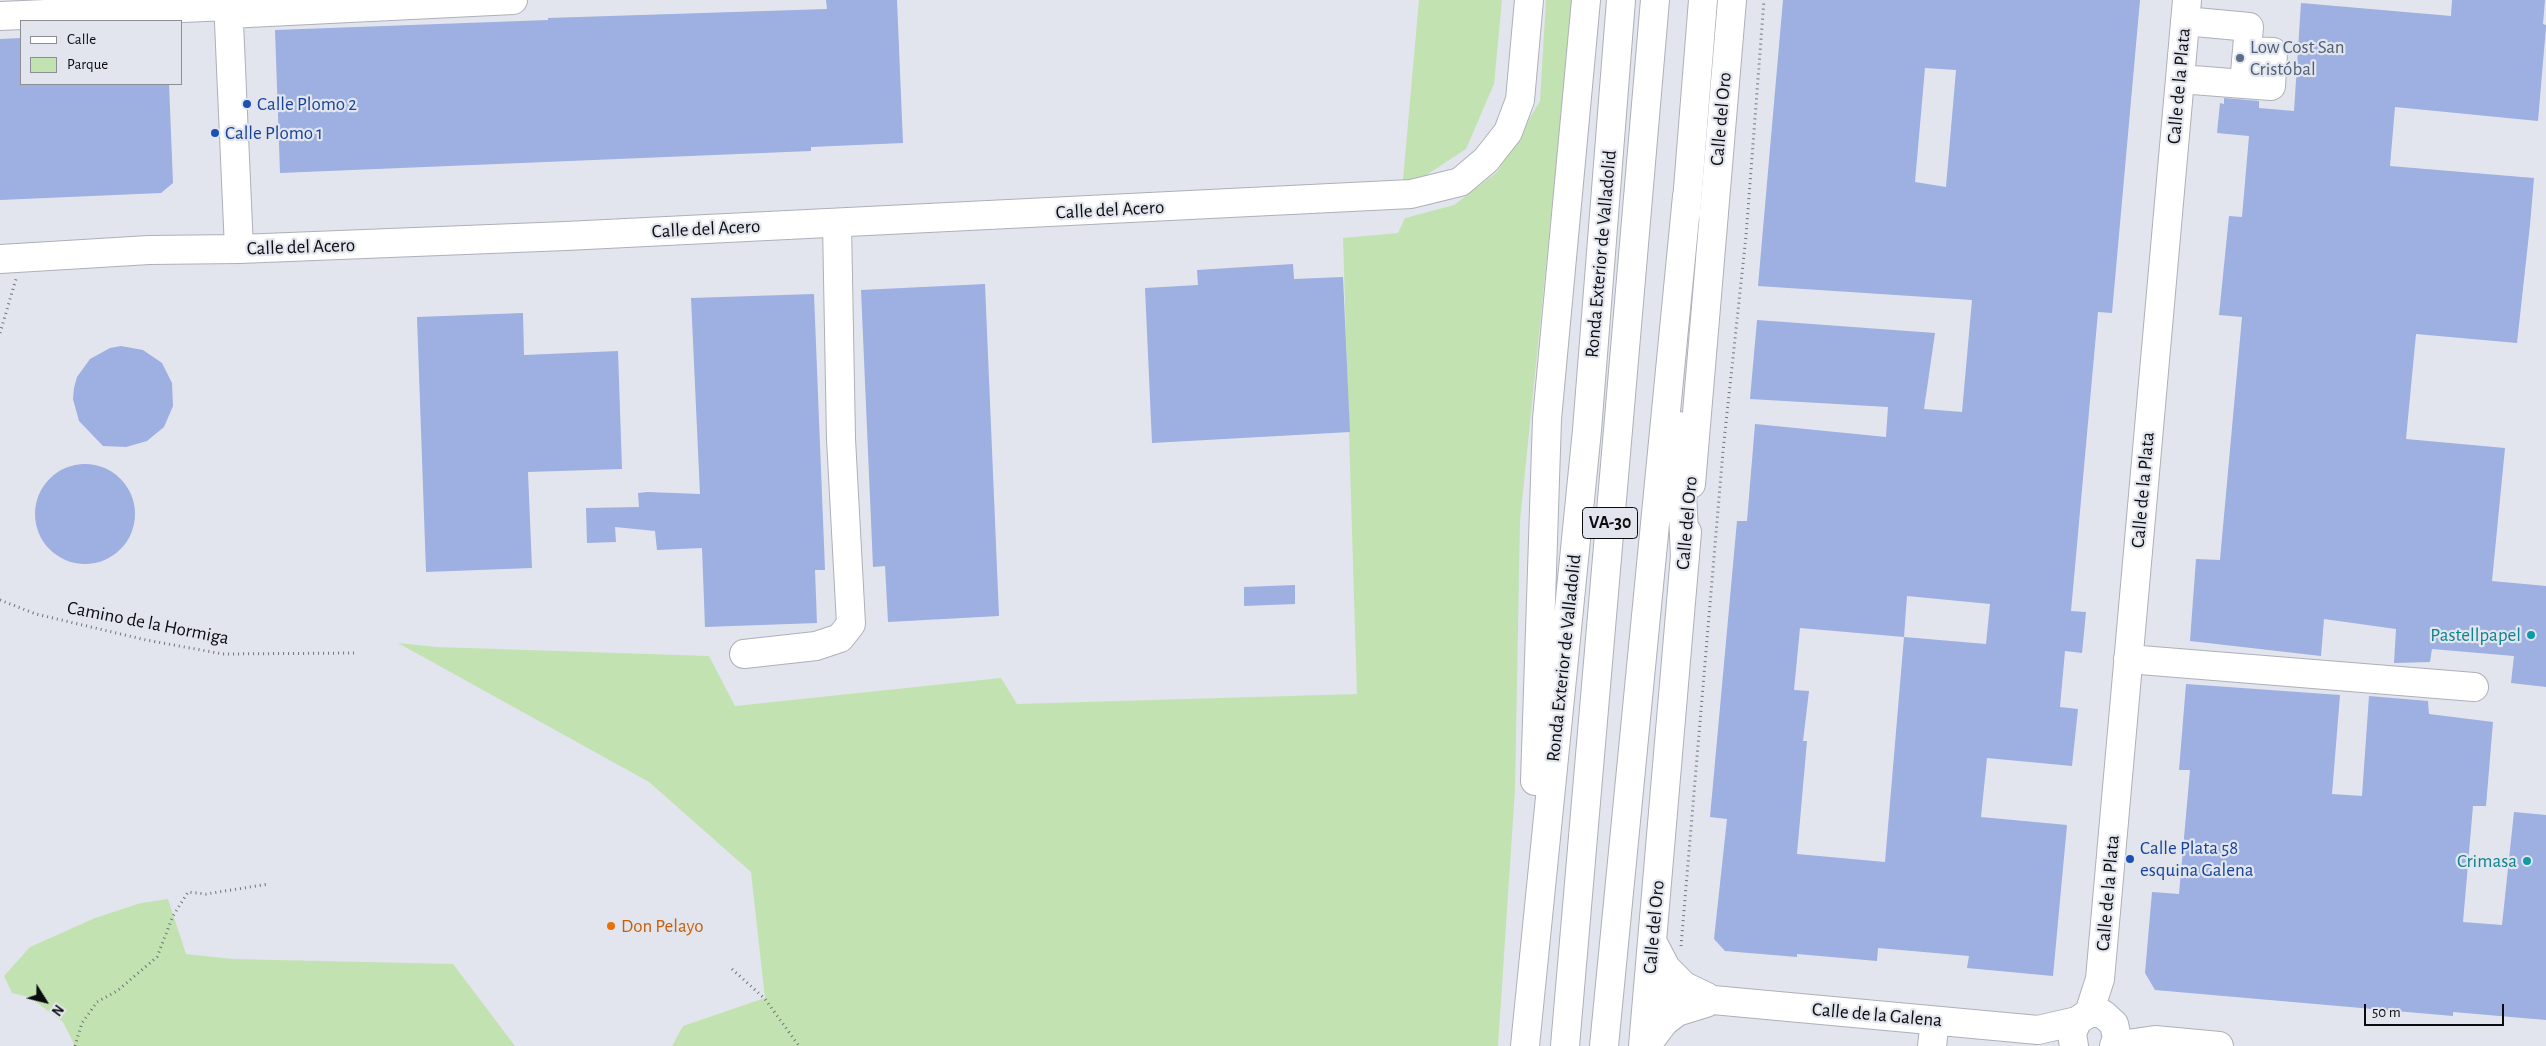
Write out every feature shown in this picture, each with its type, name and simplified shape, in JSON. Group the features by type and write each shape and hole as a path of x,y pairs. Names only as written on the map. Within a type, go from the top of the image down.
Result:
{"main road":[{"path":"0,16 228,7 513,0"},
{"name":"Calle del Acero","path":"10,259 149,250 239,249 837,223 1411,194 1460,182 1486,160 1508,132 1520,100 1529,0"},
{"path":"1526,1033 1546,419 1586,0"},
{"name":"Ronda Exterior de Valladolid","path":"1526,1033 1587,430 1621,0"},
{"name":"Ronda Exterior de Valladolid","path":"1565,1046 1655,0"},
{"path":"1604,1046 1674,312 1687,196 1704,0"},
{"name":"Calle del Oro","path":"1644,1046 1732,0"},
{"path":"228,7 239,249"},
{"path":"2186,10 2233,26 2249,27 2247,51 2236,84"},
{"name":"Calle de la Plata","path":"2095,1032 2186,10"},
{"path":"2233,26 2236,84"},
{"path":"2180,78 2236,84"},
{"path":"1685,557 1680,482 1678,391 1687,196"},
{"path":"744,654 816,646 840,638 851,624 841,440 837,223"},
{"path":"2128,660 2474,687"},
{"name":"Calle de la Galena","path":"1653,943 1666,968 1684,986 1715,1000"},
{"name":"Calle de la Galena","path":"1648,994 1715,1000 1934,1033 2038,1030 2095,1032"},
{"name":"Calle de la Galena","path":"1644,1046 1664,1022 1677,1012 1715,1000"},
{"path":"2095,1032 2219,1046"}],"path":[{"path":"1681,952 1723,451 1746,236 1764,0"},
{"path":"0,333 16,280 10,259"},
{"name":"Camino de la Hormiga","path":"0,600 45,616 146,640 223,654 354,653"},
{"path":"75,1046 82,1023 97,1002 117,991 157,957 173,916 188,892 206,894 269,884"},
{"path":"732,969 765,998 799,1046"}],"green space":[{"path":"1419,0 1502,0 1494,84 1466,149 1402,191"},
{"path":"1546,0 1573,0 1520,521 1515,789 1498,1046 672,1046 683,1026 765,998 751,872 649,782 398,643 436,647 709,656 735,706 1001,678 1017,704 1357,694 1343,238 1398,233 1405,218 1454,205 1497,172 1540,101"},
{"path":"168,899 186,954 233,959 453,964 515,1046 75,1046 63,1022 29,997 12,993 4,976 30,947 95,918 141,903"}],"building":[{"path":"826,0 897,0 903,143 811,147 811,151 280,173 275,30 548,20 548,18 827,9"},
{"path":"1783,0 2140,0 2112,313 2098,312 2071,611 2086,612 2082,653 2065,651 2060,707 2078,709 2072,766 1987,758 1981,817 2067,825 2053,976 1967,968 1969,956 1878,948 1877,961 1797,954 1797,957 1725,951 1714,939 1727,819 1710,817 1737,521 1747,521 1755,424 1886,437 1888,407 1750,399 1757,320 1935,333 1924,409 1962,412 1972,300 1758,286","holes":["1925,68 1956,70 1946,187 1915,182","1907,596 1990,604 1986,644 1904,637","1800,628 1904,637 1885,862 1797,854 1807,741 1803,741 1809,691 1794,690"]},
{"path":"2452,0 2545,0 2543,24 2546,27 2538,121 2395,107 2390,166 2534,178 2530,225 2517,343 2416,334 2406,439 2505,448 2492,581 2546,586 2546,687 2511,683 2514,656 2432,649 2430,662 2394,663 2396,629 2324,619 2321,656 2190,641 2196,559 2220,560 2242,317 2219,315 2229,216 2242,217 2249,136 2217,133 2220,103 2224,104 2224,98 2259,101 2259,108 2294,111 2301,3 2451,16"},
{"path":"20,38 20,85 169,85 173,183 161,193 0,200 0,39"},
{"path":"1293,264 1294,279 1343,277 1350,432 1152,443 1145,288 1198,285 1197,270"},
{"path":"985,284 999,616 888,622 885,566 873,567 861,290"},
{"path":"814,294 825,570 815,570 817,623 705,627 702,548 657,550 655,531 615,527 616,542 587,543 586,508 639,507 638,493 700,494 691,298"},
{"path":"523,313 524,355 618,351 622,469 528,472 532,568 426,572 417,317"},
{"path":"121,346 143,350 162,363 172,383 173,406 164,427 147,441 126,447 103,446 79,421 73,399 74,388 77,377 90,359 110,348"},
{"path":"85,464 104,467 121,478 132,495 135,514 132,533 121,550 104,561 85,564 66,561 49,550 38,533 35,514 38,495 49,478 66,467"},
{"path":"1295,585 1295,604 1244,606 1244,587"},
{"path":"2186,684 2340,695 2332,794 2362,796 2369,696 2428,701 2429,714 2493,722 2486,806 2473,806 2463,922 2502,925 2514,812 2546,815 2546,1020 2453,1012 2453,1016 2155,990 2145,973 2152,892 2179,894 2190,770 2179,770"}],"place":[{"name":"Low Cost San Cristóbal","path":"2240,58"},
{"name":"Calle Plomo 2","path":"247,104"},
{"name":"Calle Plomo 1","path":"215,133"},
{"name":"Pastellpapel","path":"2531,635"},
{"name":"Calle Plata 58 esquina Galena","path":"2130,859"},
{"name":"Crimasa","path":"2527,861"},
{"name":"Don Pelayo","path":"611,926"}]}
